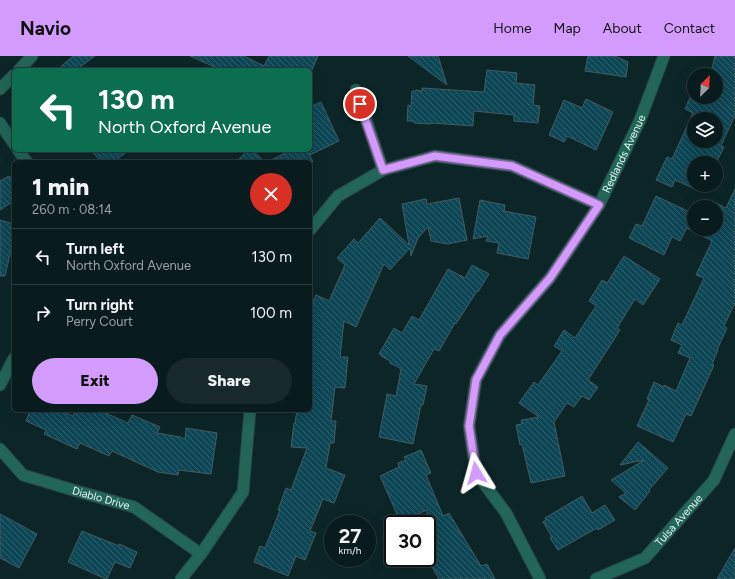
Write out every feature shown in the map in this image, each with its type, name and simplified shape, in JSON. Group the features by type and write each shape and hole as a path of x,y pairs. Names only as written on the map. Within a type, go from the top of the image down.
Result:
{"street":[{"path":"20,68 32,56"},
{"name":"Redlands Avenue","path":"540,579 506,513 476,473 469,426 476,380 500,335 550,278 599,205 640,120 664,56"},
{"path":"0,89 12,77"},
{"path":"356,90 383,170"},
{"path":"0,123 12,141"},
{"path":"312,228 338,196 383,170 435,156 512,166 599,205"},
{"path":"0,385 12,362"},
{"path":"181,579 201,554 243,492 250,412"},
{"name":"Tulsa Avenue","path":"596,579 645,558 714,480 735,434"},
{"name":"Diablo Drive","path":"0,449 23,475 134,507 201,554"}],"building":[{"path":"73,56 95,56 79,68 59,68"},
{"path":"190,56 244,56 264,66 269,56 318,56 312,70 312,68 217,68"},
{"path":"408,56 438,56 447,85"},
{"path":"588,56 615,56 628,62 626,77 585,71"},
{"path":"715,56 735,56 735,115 723,142 723,112 691,112 685,109 687,104 723,104 723,68 712,68"},
{"path":"487,70 517,73 516,83 535,85 533,105 540,106 538,123 514,121 514,115 474,111 473,126 414,123 414,121 407,121 408,105 411,106 412,91 422,91 422,88 484,92"},
{"path":"586,99 613,112 596,150 567,136 564,142 549,135 564,100 582,108"},
{"path":"321,102 339,141 310,155 310,152 312,152 312,106"},
{"path":"687,126 687,148 724,147 720,156 687,156 687,185 675,180 672,187 656,180 667,157 672,159"},
{"path":"93,152 126,152 116,160 99,160"},
{"path":"246,152 254,152 263,160 238,160"},
{"path":"287,152 308,152 312,160 271,160"},
{"path":"9,176 12,180 12,202 0,210 0,181"},
{"path":"735,189 735,303 724,326 727,328 712,364 714,365 691,416 686,414 673,442 637,426 649,400 647,399 654,382 676,391 690,358 678,353 682,345 671,340 678,323 682,325 704,278 696,275 712,241 702,236 723,236 723,206 726,208"},
{"path":"656,196 687,211 687,228 680,241 672,237 664,255 629,238 636,224 642,226"},
{"path":"459,198 467,240 448,244 431,241 428,227 418,238 411,256 410,248 390,270 384,264 356,327 344,321 340,357 348,357 345,388 335,387 331,421 336,421 334,443 330,443 326,468 345,475 334,503 323,499 310,531 316,533 305,560 296,556 288,576 254,562 260,546 265,548 280,510 278,510 286,488 291,490 307,448 291,447 297,412 312,412 312,304 316,295 329,301 345,265 337,258 354,239 358,243 380,218 409,245 402,204 426,199 427,204"},
{"path":"480,200 505,205 504,211 536,217 528,259 497,253 499,243 486,241 488,236 473,239"},
{"path":"0,220 12,223 12,246 5,276 0,276"},
{"path":"624,256 660,279 643,305 635,299 617,328 620,330 588,380 598,387 589,400 582,396 574,407 567,403 554,422 565,476 531,483 516,425 522,424 521,420 539,417 519,403 534,382 538,385 562,351 554,346 564,330 575,338 596,306 589,301 602,280 607,283"},
{"path":"472,265 489,274 456,324 455,323 439,351 434,349 414,384 427,386 423,405 421,405 413,444 379,437 387,394 396,396 401,369 390,363 390,361 379,354 394,328 402,333 412,316 419,320 448,269 465,278"},
{"path":"29,412 64,412 73,416 75,412 103,412 128,423 132,415 160,427 157,433 185,439 186,428 217,433 211,474 179,470 178,475 158,472 112,451 109,456 80,443 77,449 44,434 46,430 26,421"},
{"path":"638,442 668,468 649,490 650,491 635,510 619,497 626,493 611,480 644,460 620,465"},
{"path":"421,450 431,473 426,475 443,516 449,513 481,566 487,564 495,579 439,579 432,567 436,567 436,515 427,515 427,510 415,515 397,515 380,476 399,467 398,463 406,460 404,457"},
{"path":"582,496 592,513 605,505 615,520 598,530 597,528 558,550 550,538 552,537 543,522 546,520 545,518"},
{"path":"0,514 37,534 19,568 0,558"},
{"path":"82,531 137,552 130,568 115,562 106,579 68,562"},
{"path":"735,548 735,579 717,579"}],"route":[{"path":"360,104 383,170 435,156 512,166 599,205 550,278 500,335 476,380 469,426 476,473"}]}
